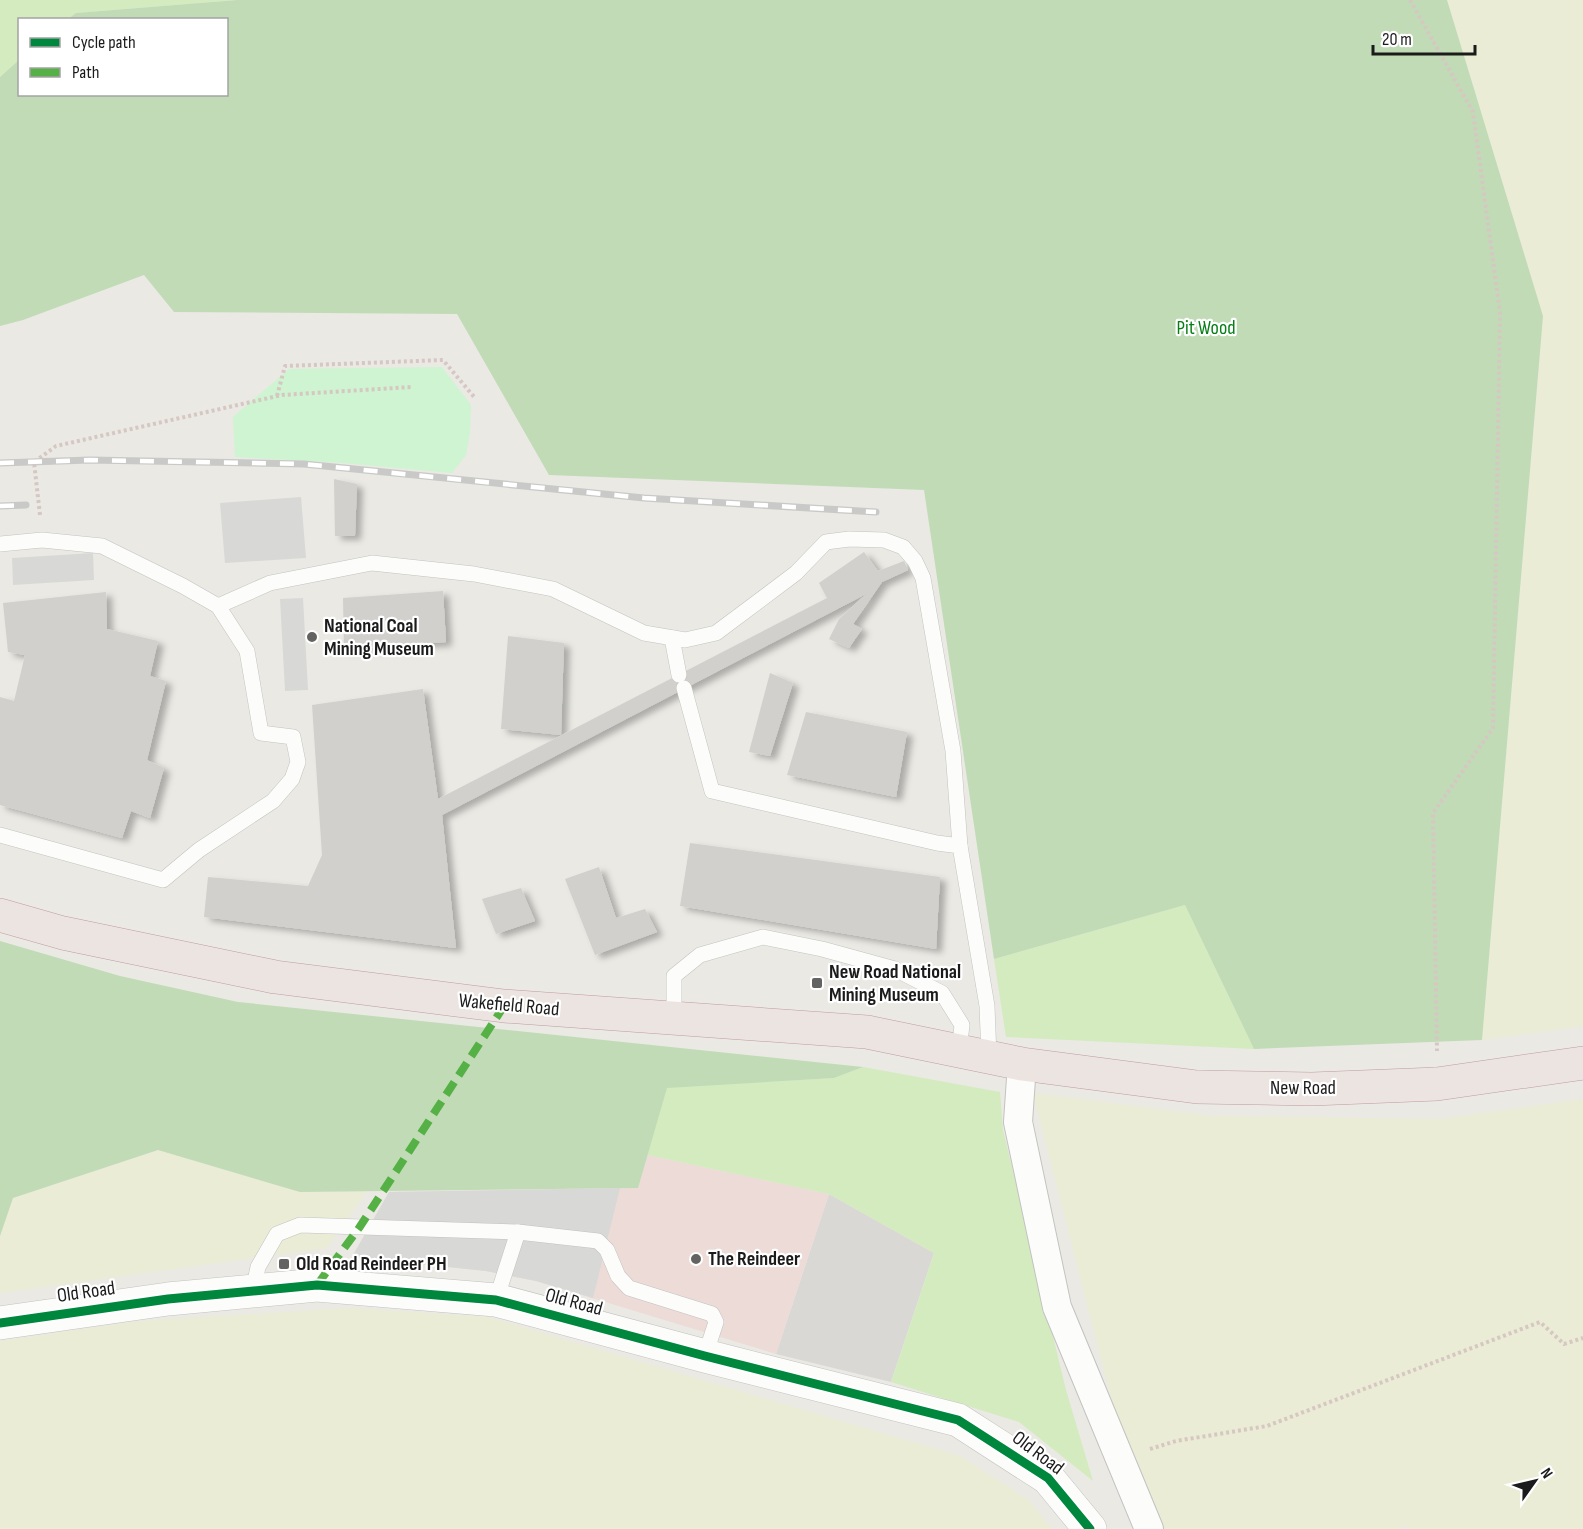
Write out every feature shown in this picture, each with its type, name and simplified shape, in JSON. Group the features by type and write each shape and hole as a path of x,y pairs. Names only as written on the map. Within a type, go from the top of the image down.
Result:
{"highway":[{"name":"Wakefield Road","path":"0,915 63,933 275,977 504,1006 867,1032 1022,1064"},
{"name":"New Road","path":"1022,1064 1197,1087 1312,1089 1437,1084 1583,1063"}],"street":[{"path":"1022,1064 1018,1122 1057,1307 1149,1529"},
{"name":"Old Road","path":"0,1323 168,1299 317,1285 496,1300 958,1420 1048,1478 1090,1529"}],"lane":[{"path":"218,606 270,584 372,563 474,574 553,589 644,633 686,640 716,633 796,573 826,542 849,539 884,540 903,547 915,561 924,578 953,751 960,846 987,1006 974,1054"},
{"path":"0,544 42,540 102,546 218,606 247,651 261,734 293,737 298,762 292,779 273,801 199,850 163,880 0,835"},
{"path":"672,638 712,790 937,843 960,846"},
{"path":"674,1018 674,976 700,955 762,937 822,949 895,969 942,993 962,1025 974,1054"},
{"path":"253,1291 258,1267 277,1234 300,1226 518,1232 598,1241 607,1250 618,1276 629,1288 712,1314 716,1322 705,1356"},
{"path":"496,1300 518,1232"}],"path":[{"path":"1410,0 1473,112 1500,313 1493,728 1433,813 1437,1084"},
{"path":"277,396 285,366 443,360 475,398"},
{"path":"42,540 34,462 56,446 277,396 411,387"},
{"path":"1119,1458 1176,1441 1267,1426 1540,1322 1564,1344 1583,1338"}],"shaded area":[{"path":"301,497 306,558 225,563 220,503"},
{"path":"93,553 94,580 13,585 12,558"},
{"path":"303,598 308,690 285,691 280,599"},
{"path":"647,1155 829,1194 776,1354 536,1281 486,1271 352,1257 389,1192 637,1188"},
{"path":"620,1188 593,1298 536,1281 486,1271 352,1257 389,1192"},
{"path":"829,1194 934,1253 891,1382 776,1354"}],"green space":[{"path":"0,0 236,0 76,13 69,18 18,18 18,61 0,77"},
{"name":"Pit Wood","path":"237,0 1447,0 1543,316 1482,1040 1254,1049 1185,905 994,959 924,490 549,475 457,314 174,312 144,275 23,320 0,326 0,77 18,61 18,96 228,96 228,18 69,18 76,13"},
{"path":"1447,0 1583,0 1583,1026 1482,1040 1543,316"},
{"path":"442,367 471,405 466,455 452,473 343,463 235,457 233,417 289,369"},
{"path":"1185,905 1254,1049 1006,1037 994,959"},
{"path":"0,941 120,976 238,1002 863,1067 834,1078 667,1088 638,1188 300,1192 158,1150 13,1198 0,1236"},
{"path":"863,1067 1000,1092 1003,1130 1066,1390 1093,1481 1019,1422 891,1382 934,1253 829,1194 647,1155 667,1087 834,1078"},
{"path":"1033,1093 1212,1116 1440,1119 1583,1099 1583,1529 1409,1529 1405,1525 1399,1529 1157,1529 1121,1437"},
{"path":"158,1150 300,1192 367,1191 327,1248 0,1293 0,1236 12,1198"},
{"path":"350,1308 488,1317 960,1456 1029,1500 1052,1529 0,1529 0,1341 139,1321"}],"building":[{"path":"334,479 357,484 355,536 335,536"},
{"path":"864,552 878,571 904,561 908,570 882,582 853,624 862,629 849,648 829,639 839,619 866,594 442,815 456,948 204,917 208,877 308,886 322,855 312,705 423,689 438,799 827,598 819,583"},
{"path":"443,591 446,642 344,650 343,598"},
{"path":"106,592 107,629 158,641 150,676 166,681 147,760 164,768 150,818 131,811 122,838 0,805 0,697 14,701 25,655 8,652 3,603"},
{"path":"508,636 564,643 561,735 501,729"},
{"path":"770,673 793,683 770,756 749,752"},
{"path":"806,712 907,732 896,797 787,775"},
{"path":"690,843 940,877 936,949 680,906"},
{"path":"599,867 616,918 645,909 657,932 595,955 565,879"},
{"path":"521,888 535,921 496,934 482,899"}],"railway":[{"path":"0,463 90,460 304,464 644,498 876,512"},
{"path":"0,506 26,505"}],"marked path":[{"path":"317,1285 359,1228 504,1006"}],"cycle path":[{"path":"0,1323 168,1299 317,1285 496,1300 958,1420 1048,1478 1090,1529"}],"place":[{"name":"National Coal Mining Museum","path":"312,637"},
{"name":"New Road National Mining Museum","path":"817,983"},
{"name":"The Reindeer","path":"696,1259"},
{"name":"Old Road Reindeer PH","path":"284,1264"}]}
